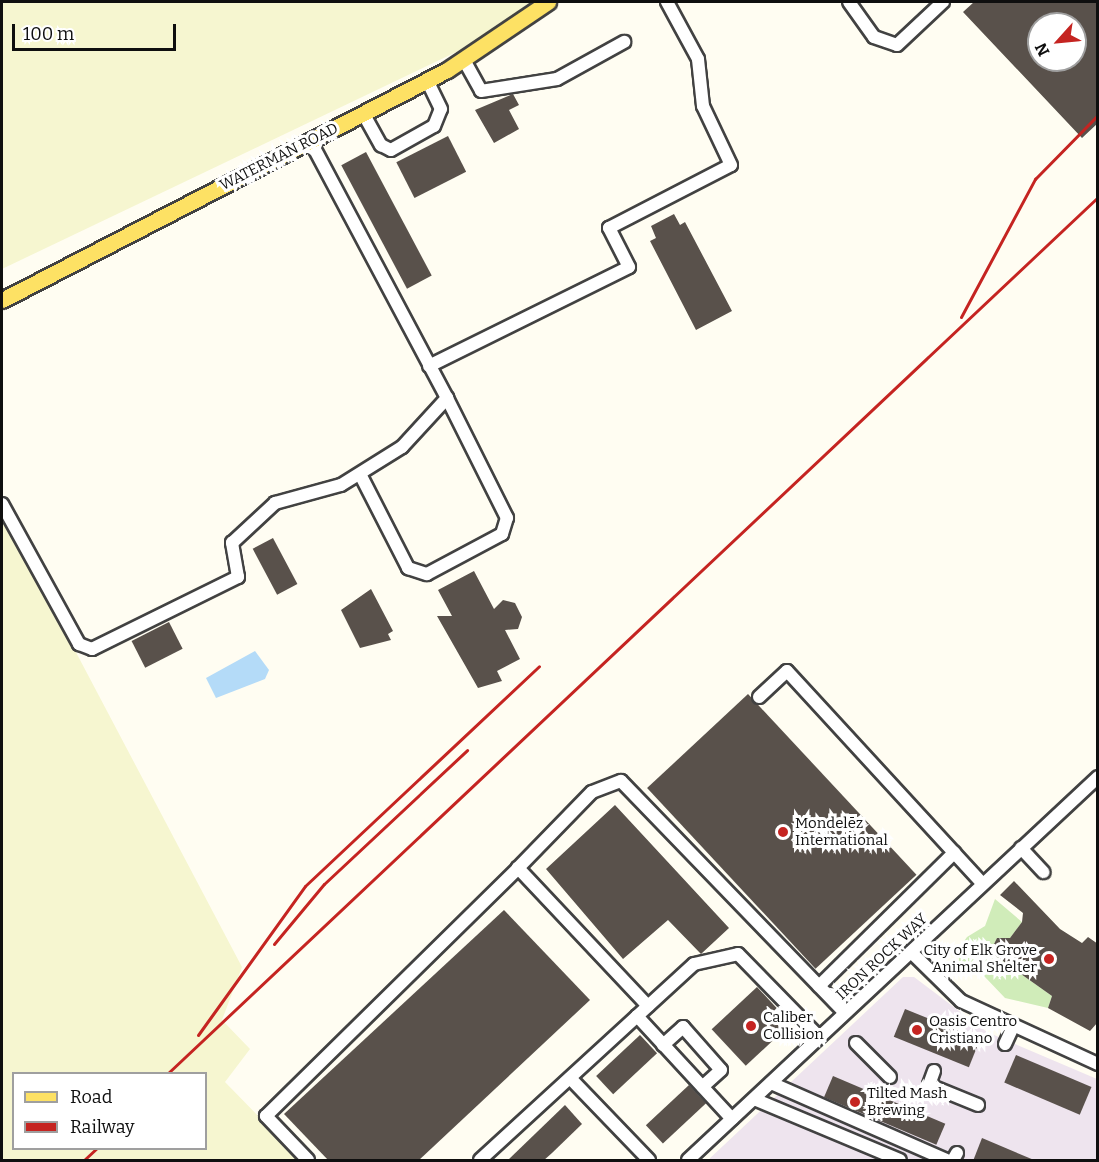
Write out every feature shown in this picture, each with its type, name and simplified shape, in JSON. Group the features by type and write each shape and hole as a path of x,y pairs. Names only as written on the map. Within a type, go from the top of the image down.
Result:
{"main road":[{"name":"WATERMAN ROAD","path":"2,300 464,60 548,2"}],"street":[{"path":"429,366 629,267 609,228 731,165 703,106 698,59 668,2"},
{"path":"849,2 874,37 897,45 943,2"},
{"path":"464,60 481,91 557,79 624,42"},
{"path":"363,113 381,145 392,150 434,126 441,109 427,80"},
{"path":"310,140 447,398 507,518 502,534 427,574 408,568 360,474"},
{"path":"2,504 73,636 92,649 238,577 232,543 275,503 341,485 360,474 402,447 447,398"},
{"path":"759,696 787,671 983,884"},
{"name":"IRON ROCK WAY","path":"688,1161 1098,777"},
{"path":"308,1161 266,1116 592,792 621,781 845,1013"},
{"path":"1021,848 1043,872"},
{"path":"819,986 954,853"},
{"path":"518,868 648,1006"},
{"path":"911,952 961,1001 1013,1028 1098,1064"},
{"path":"480,1161 694,964 738,954 819,1037"},
{"path":"637,1017 732,1119"},
{"path":"663,1045 683,1027 721,1070 702,1087"},
{"path":"1005,1044 1013,1028"},
{"path":"856,1043 890,1077"},
{"path":"934,1071 928,1085 978,1105"},
{"path":"570,1078 649,1161"},
{"path":"771,1083 952,1158"},
{"path":"754,1099 900,1161"}],"shaded area":[{"path":"903,977 914,977 987,1032 1097,1079 1097,1160 708,1160"}],"green space":[{"path":"2,2 561,2 2,269"},
{"path":"2,512 242,967 222,1020 250,1049 225,1082 301,1160 2,1160"},
{"path":"995,899 1022,922 1010,938 997,938 990,952 1052,996 1048,1008 1005,998 985,977 960,968 958,950 967,937 985,926"}],"water":[{"path":"255,651 269,670 265,679 216,698 206,678"}],"building":[{"path":"974,2 1098,2 1098,123 1082,138 963,12"},
{"path":"513,94 519,105 509,110 519,129 494,143 475,110"},
{"path":"448,136 466,172 414,198 396,162"},
{"path":"366,152 432,276 407,289 341,165"},
{"path":"674,214 680,225 685,222 732,311 696,330 650,241 656,238 651,226"},
{"path":"273,538 297,584 277,595 253,549"},
{"path":"474,571 494,609 503,600 515,603 522,617 518,629 505,630 520,659 497,671 502,681 478,688 437,616 452,616 438,590"},
{"path":"371,589 393,631 388,634 391,640 360,648 341,610"},
{"path":"169,622 183,649 145,668 132,641"},
{"name":"Mondelēz International","path":"748,694 916,875 816,969 647,788"},
{"path":"615,805 729,928 701,954 668,920 623,959 546,869"},
{"name":"City of Elk Grove Animal Shelter","path":"1014,881 1060,929 1082,943 1088,937 1098,944 1098,1022 1090,1031 1048,1008 1052,996 990,952 997,938 1010,938 1022,922 1023,913 1000,895"},
{"path":"504,910 590,1000 418,1161 329,1161 284,1114"},
{"name":"Caliber Collision","path":"757,987 791,1024 746,1066 712,1029"},
{"path":"905,1009 980,1039 969,1067 894,1037"},
{"path":"640,1035 657,1053 613,1094 596,1076"},
{"path":"1016,1055 1091,1087 1080,1115 1004,1083"},
{"path":"833,1076 945,1124 936,1145 824,1097"},
{"path":"689,1085 706,1103 663,1144 646,1125"},
{"path":"565,1105 582,1124 552,1153 543,1161 507,1161"},
{"path":"982,1138 1034,1160 1034,1161 973,1161"}],"railway":[{"path":"961,317 1035,179 1098,115"},
{"path":"169,1072 1098,197"},
{"path":"198,1035 305,886 539,666"},
{"path":"274,944 324,884 467,750"},
{"path":"84,1160 95,1150"}],"place":[{"name":"Mondelēz International","path":"783,832"},
{"name":"City of Elk Grove Animal Shelter","path":"1049,959"},
{"name":"Caliber Collision","path":"751,1026"},
{"name":"Oasis Centro Cristiano","path":"917,1030"},
{"name":"Tilted Mash Brewing","path":"855,1102"}]}
